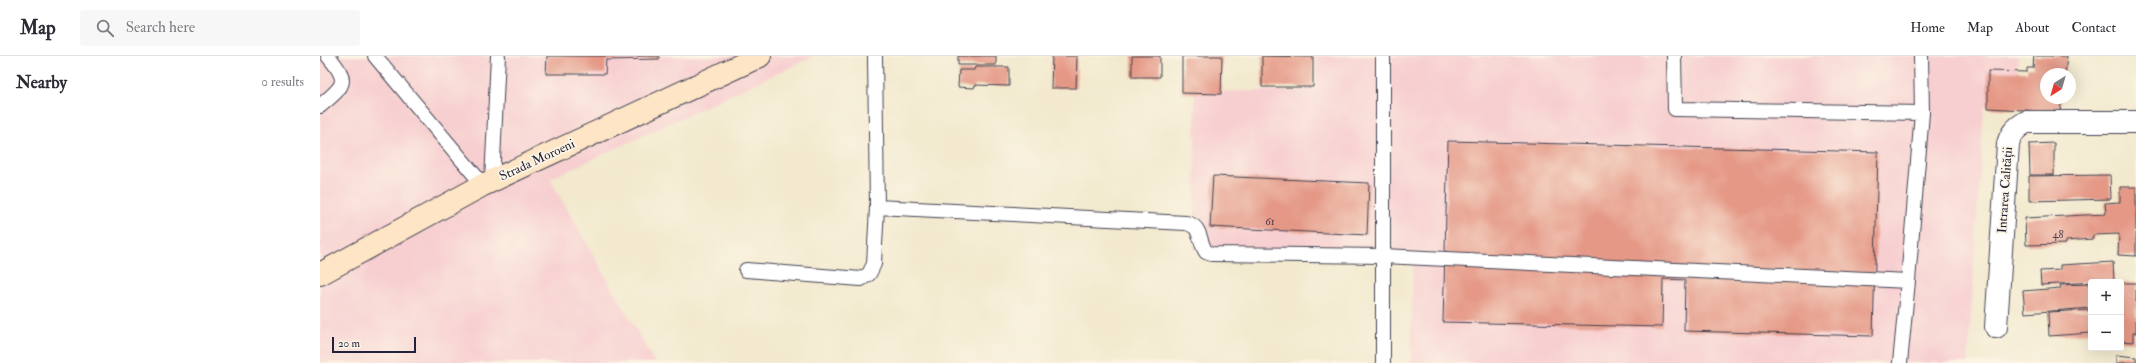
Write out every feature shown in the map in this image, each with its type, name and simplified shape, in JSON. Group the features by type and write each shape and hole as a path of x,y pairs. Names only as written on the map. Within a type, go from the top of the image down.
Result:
{"street":[{"name":"Strada Moroeni","path":"320,274 488,183 760,56"},
{"name":"Intrarea Calității","path":"1996,327 2008,144 2010,136 2016,128 2026,122 2136,122"}],"lane":[{"path":"320,106 336,93 342,84 342,72 328,56"},
{"path":"375,56 488,183"},
{"path":"488,183 498,56"},
{"path":"746,270 861,279 870,274 874,264 877,207 875,56"},
{"path":"1383,56 1384,363"},
{"path":"1674,56 1675,109 1922,113"},
{"path":"1900,363 1922,113 1921,56"},
{"path":"877,207 1186,223 1193,224 1198,229 1202,246 1206,252 1212,254 1383,256 1908,281"}],"shaded area":[{"path":"320,56 814,56 550,179 655,363 320,363"},
{"path":"1316,56 2018,56 2015,90 1984,108 1968,363 1411,363 1413,259 1195,250 1195,92 1316,90"}],"building":[{"path":"547,56 659,56 659,59 606,60 605,74 546,74"},
{"path":"958,56 996,56 996,65 958,65"},
{"path":"1052,56 1077,56 1076,88 1051,88"},
{"path":"1132,56 1160,56 1160,77 1132,77"},
{"path":"1182,56 1222,56 1221,94 1182,93"},
{"path":"1262,56 1313,57 1313,87 1262,87"},
{"path":"2034,56 2067,56 2066,68 2040,68 2040,104 2061,104 2060,112 1988,108 1988,71 2027,72 2027,68 2033,68"},
{"path":"975,67 1009,67 1009,86 975,85 974,88 958,87 959,70 974,70"},
{"path":"1448,141 1878,152 1873,336 1684,331 1685,280 1663,279 1662,327 1443,322"},
{"path":"2054,143 2054,175 2030,175 2029,144"},
{"path":"2110,175 2111,199 2029,201 2029,176"},
{"path":"1213,176 1369,183 1367,235 1210,227"},
{"path":"2120,187 2136,187 2136,256 2118,255 2119,234 2093,235 2093,239 2066,241 2066,244 2026,245 2025,218 2106,214 2105,203 2120,202"},
{"path":"2113,262 2114,279 2088,279 2088,282 2041,285 2040,271 2060,270 2060,265"},
{"path":"2124,283 2136,283 2136,333 2133,333 2133,342 2124,341"},
{"path":"2088,284 2088,308 2025,313 2023,291 2061,288 2060,285"},
{"path":"2088,310 2088,333 2049,336 2048,312"},
{"path":"2116,355 2136,357 2136,363 2116,363"}]}
